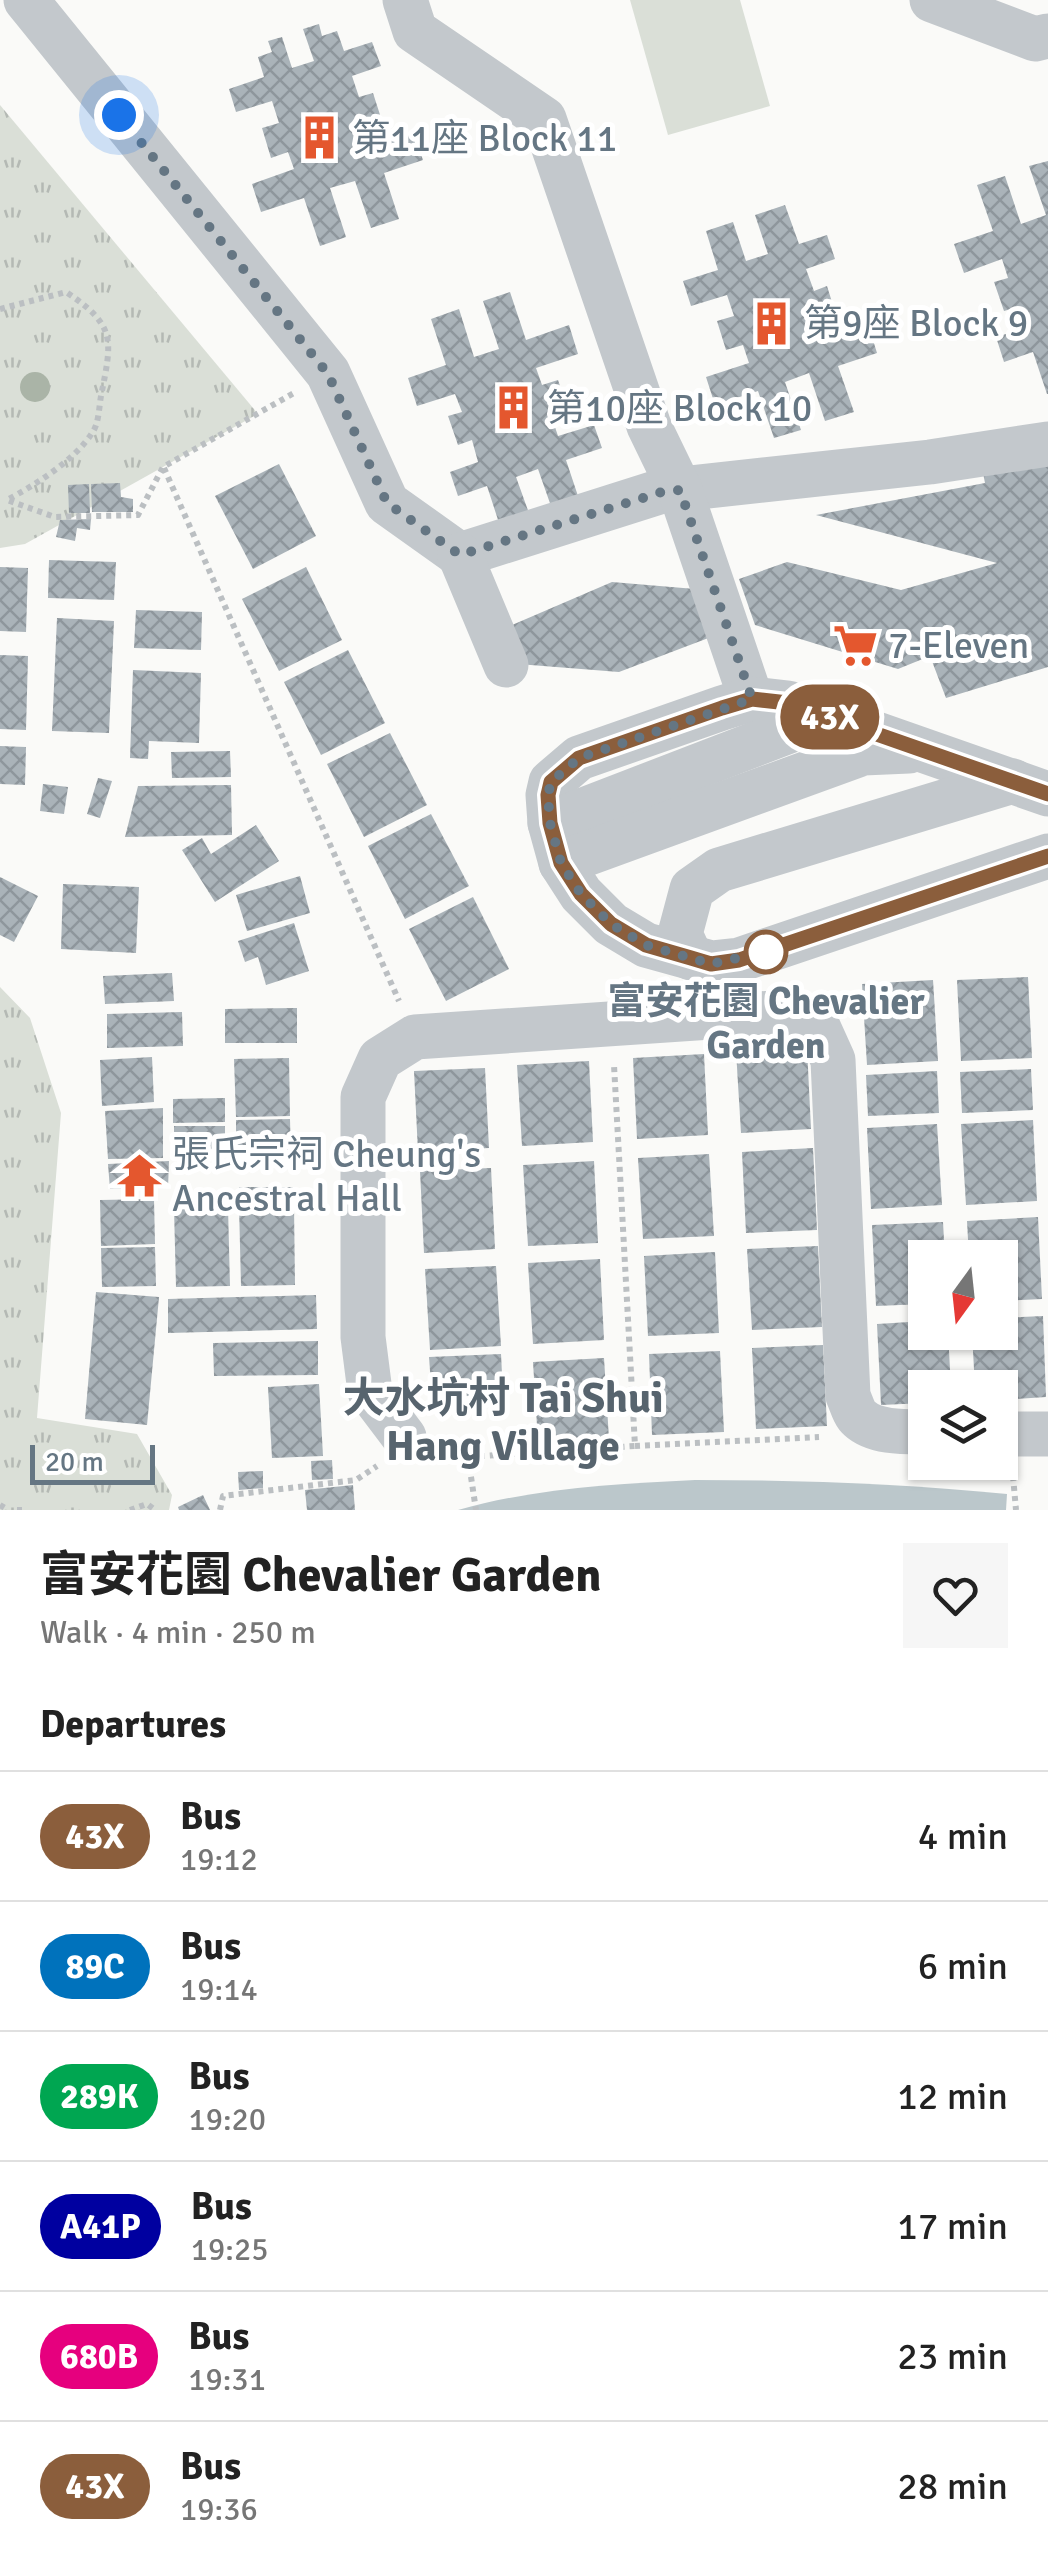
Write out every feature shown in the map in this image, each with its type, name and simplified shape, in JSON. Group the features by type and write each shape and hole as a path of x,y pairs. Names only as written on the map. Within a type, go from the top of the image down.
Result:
{"street":[{"path":"26,0 328,374 387,503 460,555 506,665"},
{"path":"405,0 415,31 544,119 649,426 680,490 752,699"},
{"path":"932,0 1035,39 1048,36"},
{"path":"460,555 662,492 930,462 1048,444"},
{"path":"1030,788 788,703 752,699 579,758 551,782 548,795 555,843 581,894 611,924 646,945 711,964 773,950 1048,856"},
{"path":"555,843 802,726 848,724"},
{"path":"555,843 863,753 934,753"},
{"path":"691,958 680,934 692,889 719,870 1030,788"},
{"path":"388,1451 370,1392 362,1337 363,1097 380,1060 415,1037 787,1012 819,1029 832,1060 848,1396 858,1418 875,1426 908,1431"},
{"path":"1018,1434 1048,1434"}],"path":[{"path":"0,310 66,292 87,306 104,326 111,345 94,432 46,476 7,500 55,518 138,515 163,467 328,374"},
{"path":"163,467 415,1037"},
{"path":"612,1024 636,1446"},
{"path":"476,1510 468,1458 849,1436 875,1426"},
{"path":"220,1510 224,1496 356,1480 388,1451"},
{"path":"0,1504 8,1510"},
{"path":"130,1510 147,1504 155,1510"},
{"path":"17,1510 25,1510"}],"green space":[{"path":"630,0 740,0 770,106 668,135"},
{"path":"0,105 258,414 25,544 0,548"},
{"path":"0,987 30,1018 61,1113 37,1418 137,1434 172,1495 169,1510 0,1510"}],"shaded area":[{"path":"695,1480 851,1483 1007,1494 1006,1510 458,1510 546,1492"}],"building":[{"name":"第11座 Block 11","path":"319,24 322,36 337,31 344,51 372,42 381,66 352,76 359,97 373,93 382,121 368,126 374,144 413,132 423,160 384,173 399,219 371,228 355,181 330,188 346,237 320,246 304,198 261,212 252,184 294,169 288,152 271,158 262,128 279,123 272,101 236,112 229,89 264,77 258,57 272,52 268,41 282,37 292,68 314,61 303,29"},
{"path":"1048,161 1047,394 1033,352 1004,362 996,337 1025,328 1018,307 1004,311 994,282 1008,278 1002,259 964,273 954,244 993,231 977,185 1005,176 1021,224 1046,215 1029,166"},
{"name":"第9座 Block 9","path":"785,205 799,244 827,235 835,259 806,269 814,291 827,286 836,315 823,319 829,337 868,324 877,353 838,366 854,412 825,421 809,373 785,382 801,430 774,438 758,391 715,405 706,377 749,363 743,345 726,350 717,321 734,316 727,295 691,306 683,281 718,270 706,231 733,222 746,261 768,254 755,215"},
{"name":"第10座 Block 10","path":"510,292 526,340 569,325 578,354 536,368 542,385 558,380 568,409 551,415 558,436 594,425 602,448 566,460 579,499 552,509 538,469 516,477 530,516 500,526 487,486 458,496 450,472 478,462 472,440 458,445 448,416 462,412 455,394 417,406 408,378 446,365 431,319 459,309 474,357 499,349 483,301"},
{"path":"1048,461 1048,667 946,698 930,656 898,669 755,625 739,579 787,562 901,590 997,563 816,515 985,483 982,468"},
{"path":"279,464 316,536 253,569 215,496"},
{"path":"120,483 121,497 133,499 133,512 92,512 91,484"},
{"path":"89,484 90,513 69,513 68,485"},
{"path":"91,519 90,530 77,528 75,541 56,537 60,520"},
{"path":"49,560 116,562 114,600 48,598"},
{"path":"0,567 28,568 26,632 0,631"},
{"path":"306,567 342,640 279,671 242,599"},
{"path":"612,582 695,589 711,637 619,672 518,664 505,628"},
{"path":"136,610 202,612 201,650 134,648"},
{"path":"57,618 114,621 109,733 52,731"},
{"path":"348,650 385,723 321,755 284,682"},
{"path":"0,655 28,656 26,730 0,729"},
{"path":"133,670 201,673 199,743 149,741 148,759 130,758"},
{"path":"390,733 427,805 364,837 327,764"},
{"path":"0,746 26,747 25,785 0,784"},
{"path":"230,751 231,777 172,778 171,752"},
{"path":"98,778 112,781 100,818 87,814"},
{"path":"43,784 68,787 64,814 40,811"},
{"path":"231,785 232,835 125,837 138,786"},
{"path":"431,814 469,886 405,919 368,846"},
{"path":"256,825 279,861 215,902 182,850 202,838 211,854"},
{"path":"300,876 310,913 247,931 236,895"},
{"path":"0,877 38,896 14,942 0,935"},
{"path":"63,884 139,887 136,953 61,949"},
{"path":"473,897 509,969 446,1001 409,929"},
{"path":"294,923 309,971 266,985 258,957 245,962 238,941"},
{"path":"172,973 174,1001 105,1004 103,976"},
{"path":"1028,977 1032,1058 961,1061 957,980"},
{"path":"933,980 938,1061 867,1065 862,984"},
{"path":"297,1008 297,1043 225,1043 225,1009"},
{"path":"182,1012 183,1046 107,1048 107,1014"},
{"path":"807,1048 811,1129 741,1133 736,1051"},
{"path":"704,1054 708,1135 637,1139 633,1058"},
{"path":"152,1057 154,1102 102,1106 100,1060"},
{"path":"289,1058 290,1116 236,1117 234,1059"},
{"path":"589,1061 593,1142 522,1146 517,1065"},
{"path":"485,1068 489,1148 418,1152 414,1071"},
{"path":"1031,1069 1033,1110 962,1113 960,1072"},
{"path":"937,1071 939,1113 868,1116 866,1075"},
{"path":"225,1098 225,1122 173,1123 173,1099"},
{"path":"163,1108 163,1158 108,1159 105,1111"},
{"path":"290,1119 291,1158 236,1159 236,1120"},
{"path":"1033,1120 1037,1201 966,1205 961,1124"},
{"path":"937,1124 942,1205 871,1209 867,1128"},
{"path":"174,1126 225,1126 225,1156 174,1157"},
{"path":"813,1148 817,1230 746,1233 742,1152"},
{"path":"709,1154 714,1236 643,1239 638,1158"},
{"name":"張氏宗祠 Cheung's Ancestral Hall","path":"169,1161 168,1188 110,1189 108,1164"},
{"path":"594,1161 598,1243 528,1246 523,1165"},
{"path":"491,1168 495,1249 424,1253 420,1171"},
{"path":"239,1187 293,1187 293,1202 239,1203"},
{"path":"154,1199 155,1244 101,1246 100,1200"},
{"path":"239,1205 294,1206 295,1285 241,1286"},
{"path":"228,1207 230,1286 176,1287 174,1208"},
{"path":"1038,1217 1042,1299 1018,1300 1018,1240 968,1240 967,1221"},
{"path":"943,1222 944,1240 908,1240 908,1305 876,1306 872,1225"},
{"path":"818,1246 822,1327 752,1330 747,1249"},
{"path":"155,1247 156,1286 102,1287 101,1248"},
{"path":"715,1252 719,1333 648,1336 644,1256"},
{"path":"600,1259 604,1340 533,1344 528,1263"},
{"path":"496,1266 501,1346 430,1350 425,1269"},
{"path":"96,1292 159,1297 147,1425 85,1419"},
{"path":"316,1295 317,1329 168,1333 168,1299"},
{"path":"1043,1316 1046,1397 1018,1399 1018,1370 974,1370 973,1350 1018,1350 1018,1317"},
{"path":"908,1322 908,1350 949,1350 950,1370 908,1370 908,1404 881,1405 877,1324"},
{"path":"318,1341 318,1375 214,1376 213,1343"},
{"path":"823,1345 827,1426 756,1429 752,1348"},
{"path":"720,1351 724,1432 652,1435 649,1354"},
{"path":"501,1354 503,1394 432,1398 429,1357"},
{"path":"604,1358 609,1439 538,1442 533,1362"},
{"path":"319,1384 323,1456 272,1458 268,1387"},
{"path":"332,1460 333,1479 312,1480 311,1461"},
{"path":"263,1471 263,1488 239,1490 238,1472"},
{"path":"353,1485 355,1510 307,1510 305,1490"},
{"path":"203,1495 210,1510 179,1510 178,1507"}],"bus line":[{"name":"43X","path":"1048,794 788,703 752,699 579,758 551,782 548,795 550,823 561,863 581,894 611,924 646,945 711,964 773,950 1048,856"}],"place":[{"name":"第11座 Block 11","path":"319,138"},
{"name":"第9座 Block 9","path":"771,323"},
{"name":"第10座 Block 10","path":"514,408"},
{"name":"7-Eleven","path":"855,645"},
{"name":"富安花園 Chevalier Garden","path":"766,952"},
{"name":"張氏宗祠 Cheung's Ancestral Hall","path":"139,1176"}],"district":[{"name":"大水坑村 Tai Shui Hang Village","path":"503,1421"}],"route":[{"path":"119,115 328,374 387,503 460,555 662,492 680,490 752,699 579,758 551,782 550,823 561,863 581,894 611,924 646,945 711,964 773,950 766,952"}]}
